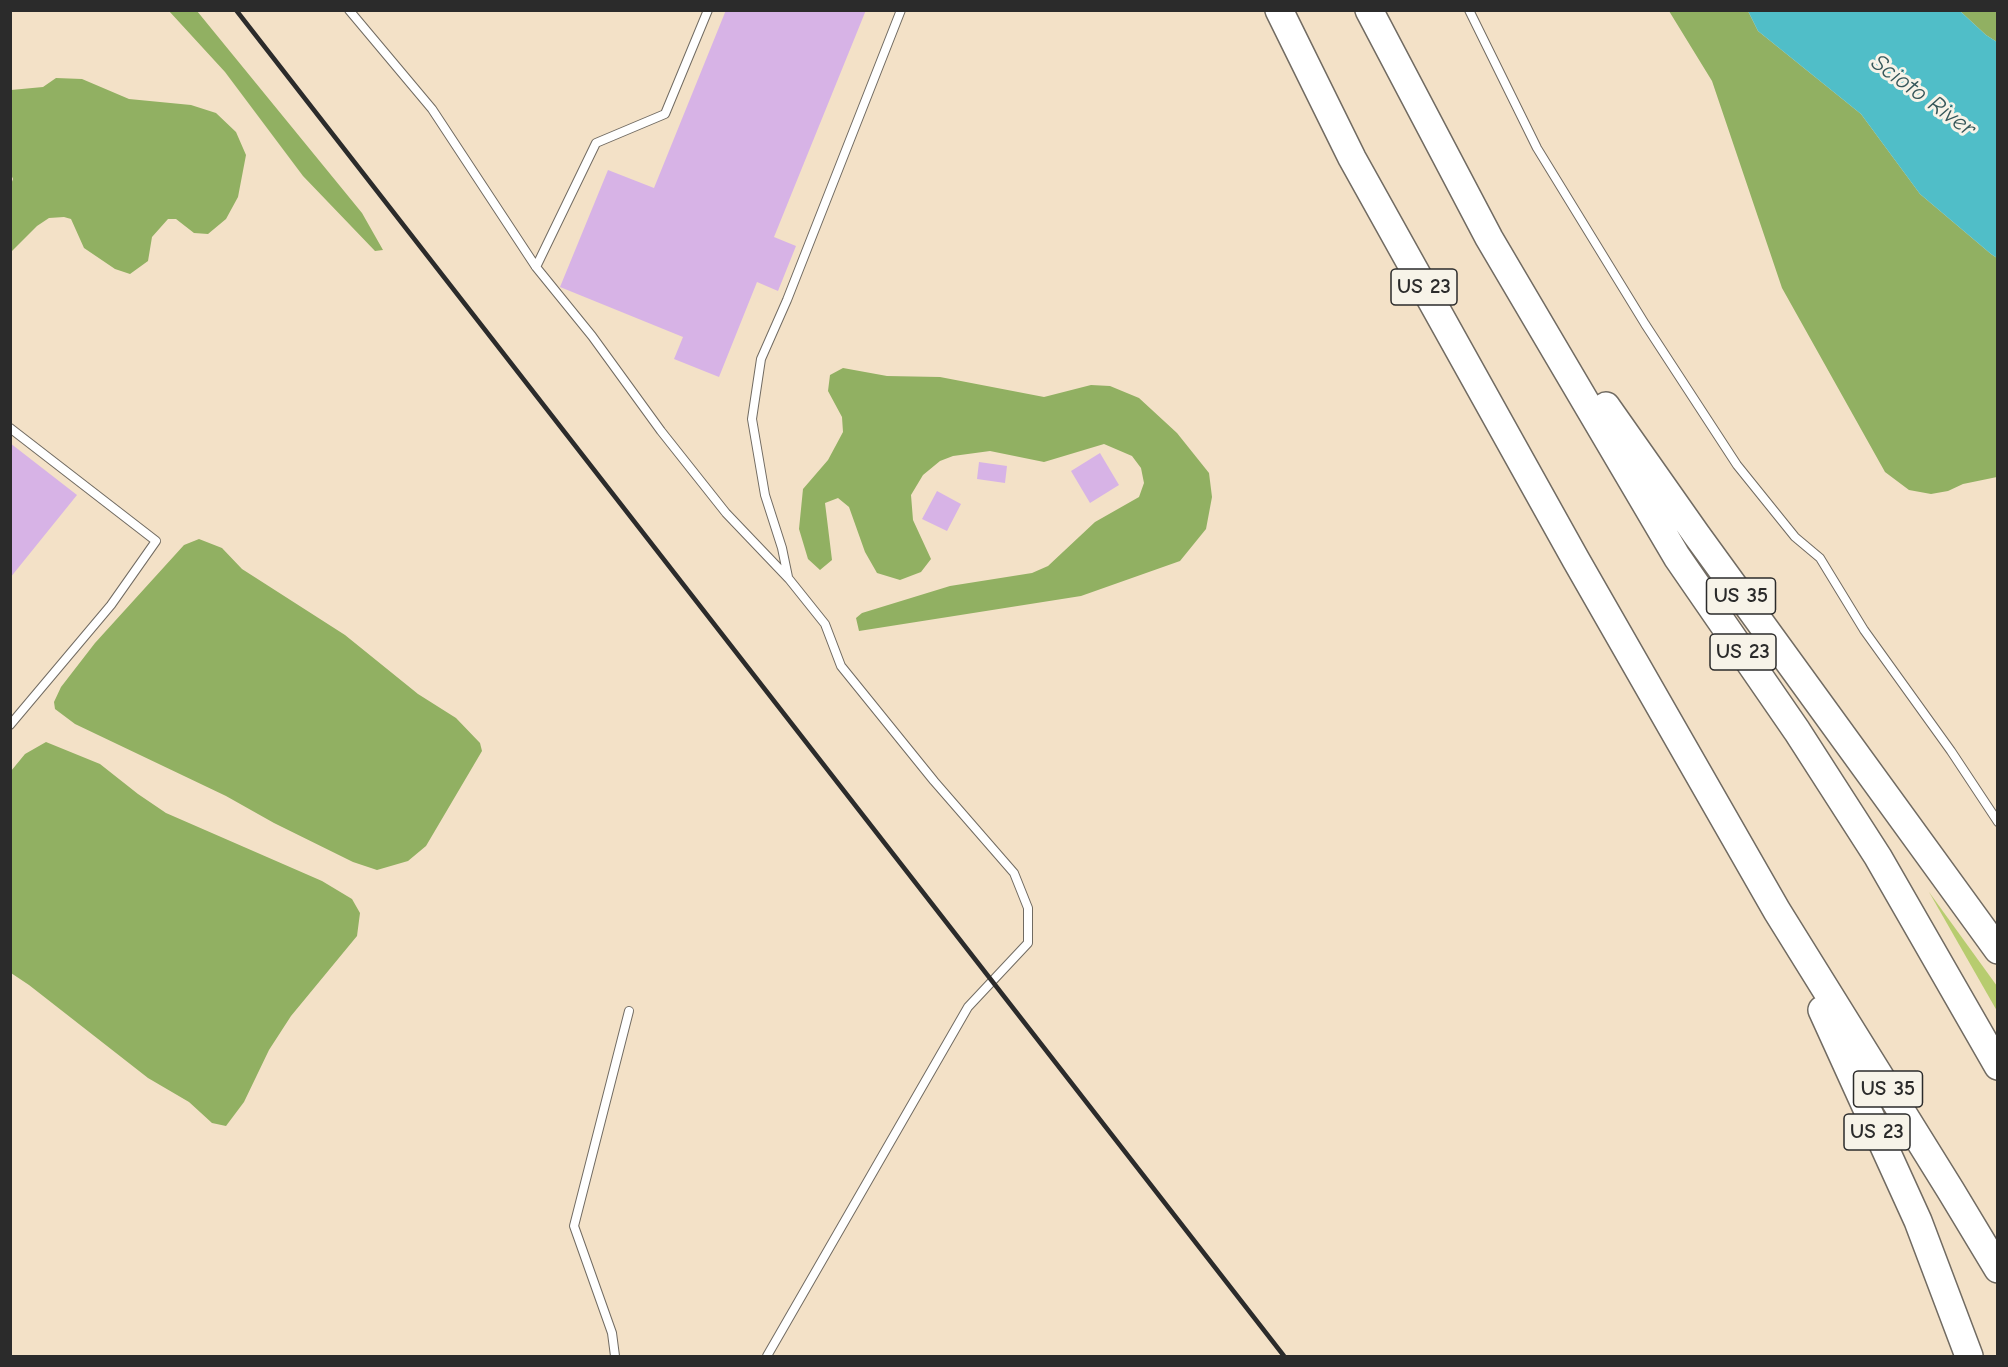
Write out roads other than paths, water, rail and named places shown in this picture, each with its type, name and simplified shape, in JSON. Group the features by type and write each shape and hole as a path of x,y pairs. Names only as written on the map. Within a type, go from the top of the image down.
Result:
{"highway":[{"name":"US 23","path":"1279,10 1357,168 1576,560 1777,911 1918,1221 1969,1356"},
{"name":"US 23","path":"1369,10 1489,238 1677,557 1797,730 1878,857 1998,1066"},
{"name":"US 35","path":"1489,238 1696,534 1998,950"},
{"name":"US 35","path":"1777,911 1952,1191 1998,1269"}],"lane":[{"path":"349,10 432,109 536,267 592,336 661,431 726,513 789,579 825,624 841,666 934,781 1014,873 1029,908 1028,943 968,1007 767,1356"},
{"path":"536,267 596,143 665,114 708,10"},
{"path":"789,579 765,495 752,419 761,359 787,300 900,10"},
{"path":"1469,10 1538,148 1646,324 1737,465 1795,537 1820,558 1864,630 1951,750 1998,822"},
{"path":"10,428 156,541 111,605 10,725"},
{"path":"615,1356 612,1333 574,1226 629,1011"}],"water":[{"name":"Scioto River","path":"1748,11 1960,11 1997,42 1997,258 1920,194 1861,114 1758,31"}],"railway":[{"path":"236,10 1284,1356"}]}
